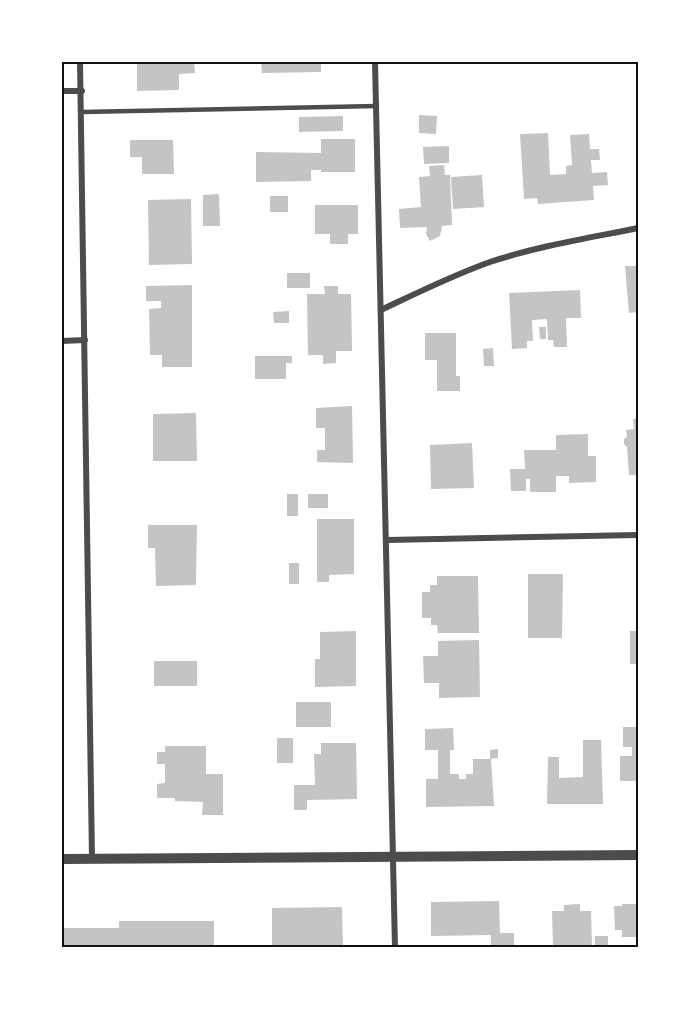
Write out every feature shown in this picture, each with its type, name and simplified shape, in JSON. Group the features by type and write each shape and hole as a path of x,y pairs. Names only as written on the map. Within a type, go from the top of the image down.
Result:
{"street":[{"path":"81,62 92,859"},
{"path":"375,62 395,948"},
{"path":"62,91 82,91"},
{"path":"381,310 460,273 492,261 639,228"},
{"path":"62,341 85,340"},
{"path":"387,540 639,535"},
{"path":"62,859 639,855"}],"lane":[{"path":"82,112 377,106"}],"building":[{"path":"137,62 194,62 195,73 179,74 179,90 137,91"},
{"path":"261,62 321,62 321,72 262,73"},
{"path":"419,115 437,116 436,134 419,133"},
{"path":"343,116 343,131 299,132 299,117"},
{"path":"548,133 550,175 566,174 566,166 572,165 570,135 589,134 590,149 599,149 600,160 591,160 592,173 607,172 608,185 593,186 594,200 538,204 537,198 524,199 520,134"},
{"path":"321,139 355,139 355,172 311,170 311,181 256,182 256,152 321,153"},
{"path":"130,140 173,140 174,174 142,174 142,157 130,157"},
{"path":"449,146 449,163 424,164 423,147"},
{"path":"444,165 445,175 450,175 452,225 442,226 440,236 430,241 426,234 427,227 400,228 399,209 421,207 419,177 430,176 429,166"},
{"path":"482,175 484,207 453,209 451,177"},
{"path":"219,194 220,226 203,226 203,195"},
{"path":"270,196 288,196 288,212 270,212"},
{"path":"191,199 192,264 149,265 148,200"},
{"path":"315,205 358,205 358,234 348,234 348,244 330,244 330,234 315,234"},
{"path":"625,266 638,266 638,312 629,313"},
{"path":"287,273 310,273 310,288 287,288"},
{"path":"192,285 192,367 162,367 162,355 150,355 149,309 161,308 161,301 146,301 146,286"},
{"path":"324,286 338,286 338,294 351,294 352,351 336,351 336,363 323,364 323,355 308,355 307,294 325,294"},
{"path":"580,290 581,318 566,318 567,347 554,347 553,340 548,340 547,319 532,320 533,341 527,341 527,348 512,349 509,293"},
{"path":"289,311 289,323 274,323 273,312"},
{"path":"539,327 546,327 546,339 540,339"},
{"path":"425,333 456,333 456,376 460,376 460,391 437,391 437,360 425,360"},
{"path":"493,348 494,366 484,366 483,349"},
{"path":"255,356 292,356 292,363 286,363 286,379 255,379"},
{"path":"352,406 353,463 317,462 317,450 325,450 325,428 316,428 316,408"},
{"path":"196,413 197,461 153,461 153,414"},
{"path":"638,418 638,486 636,486 636,475 629,475 627,447 624,439 627,437 626,430 634,429 633,419"},
{"path":"588,434 588,456 596,456 596,482 569,483 569,476 556,476 556,492 530,492 530,479 526,479 526,491 511,491 510,469 525,469 524,450 556,450 556,435"},
{"path":"472,443 474,488 431,489 430,445"},
{"path":"287,494 298,494 298,516 287,516"},
{"path":"308,494 328,494 328,508 308,508"},
{"path":"317,519 354,519 354,574 329,575 329,582 317,582"},
{"path":"148,525 197,525 196,585 156,586 155,548 148,548"},
{"path":"289,563 299,563 299,584 289,584"},
{"path":"528,574 563,574 562,638 528,638"},
{"path":"437,576 478,576 479,633 438,633 437,625 431,625 431,618 422,618 422,592 430,592 430,585 437,585"},
{"path":"356,631 356,686 315,687 315,659 320,659 320,632"},
{"path":"630,631 638,631 638,664 630,664"},
{"path":"479,640 480,697 439,698 439,683 424,683 423,656 438,656 438,641"},
{"path":"154,661 197,661 197,686 154,686"},
{"path":"296,702 331,702 331,727 296,727"},
{"path":"623,727 638,727 638,781 620,781 620,756 632,756 632,747 623,747"},
{"path":"453,728 454,750 450,750 450,774 459,774 459,779 466,779 466,774 473,774 473,759 490,759 490,750 498,749 498,758 491,759 494,806 426,807 426,779 438,779 438,750 425,750 425,729"},
{"path":"277,738 293,738 293,763 277,763"},
{"path":"583,740 601,740 603,804 547,804 548,757 559,757 559,778 583,777"},
{"path":"321,743 356,743 357,799 307,800 307,810 294,810 294,785 315,785 314,754 321,754"},
{"path":"165,746 206,746 206,774 223,774 223,815 202,815 203,802 157,798 157,784 165,783 165,764 157,764 157,752 165,752"},
{"path":"499,901 500,933 514,933 514,948 491,948 491,935 431,936 431,902"},
{"path":"580,904 580,911 591,911 592,947 553,947 552,911 564,911 564,905"},
{"path":"622,904 638,904 638,937 622,937 622,930 615,930 614,906 622,906"},
{"path":"342,907 343,948 272,948 272,908"},
{"path":"119,921 214,921 214,948 62,948 62,928 119,928"},
{"path":"595,936 608,936 608,948 595,948"}]}
